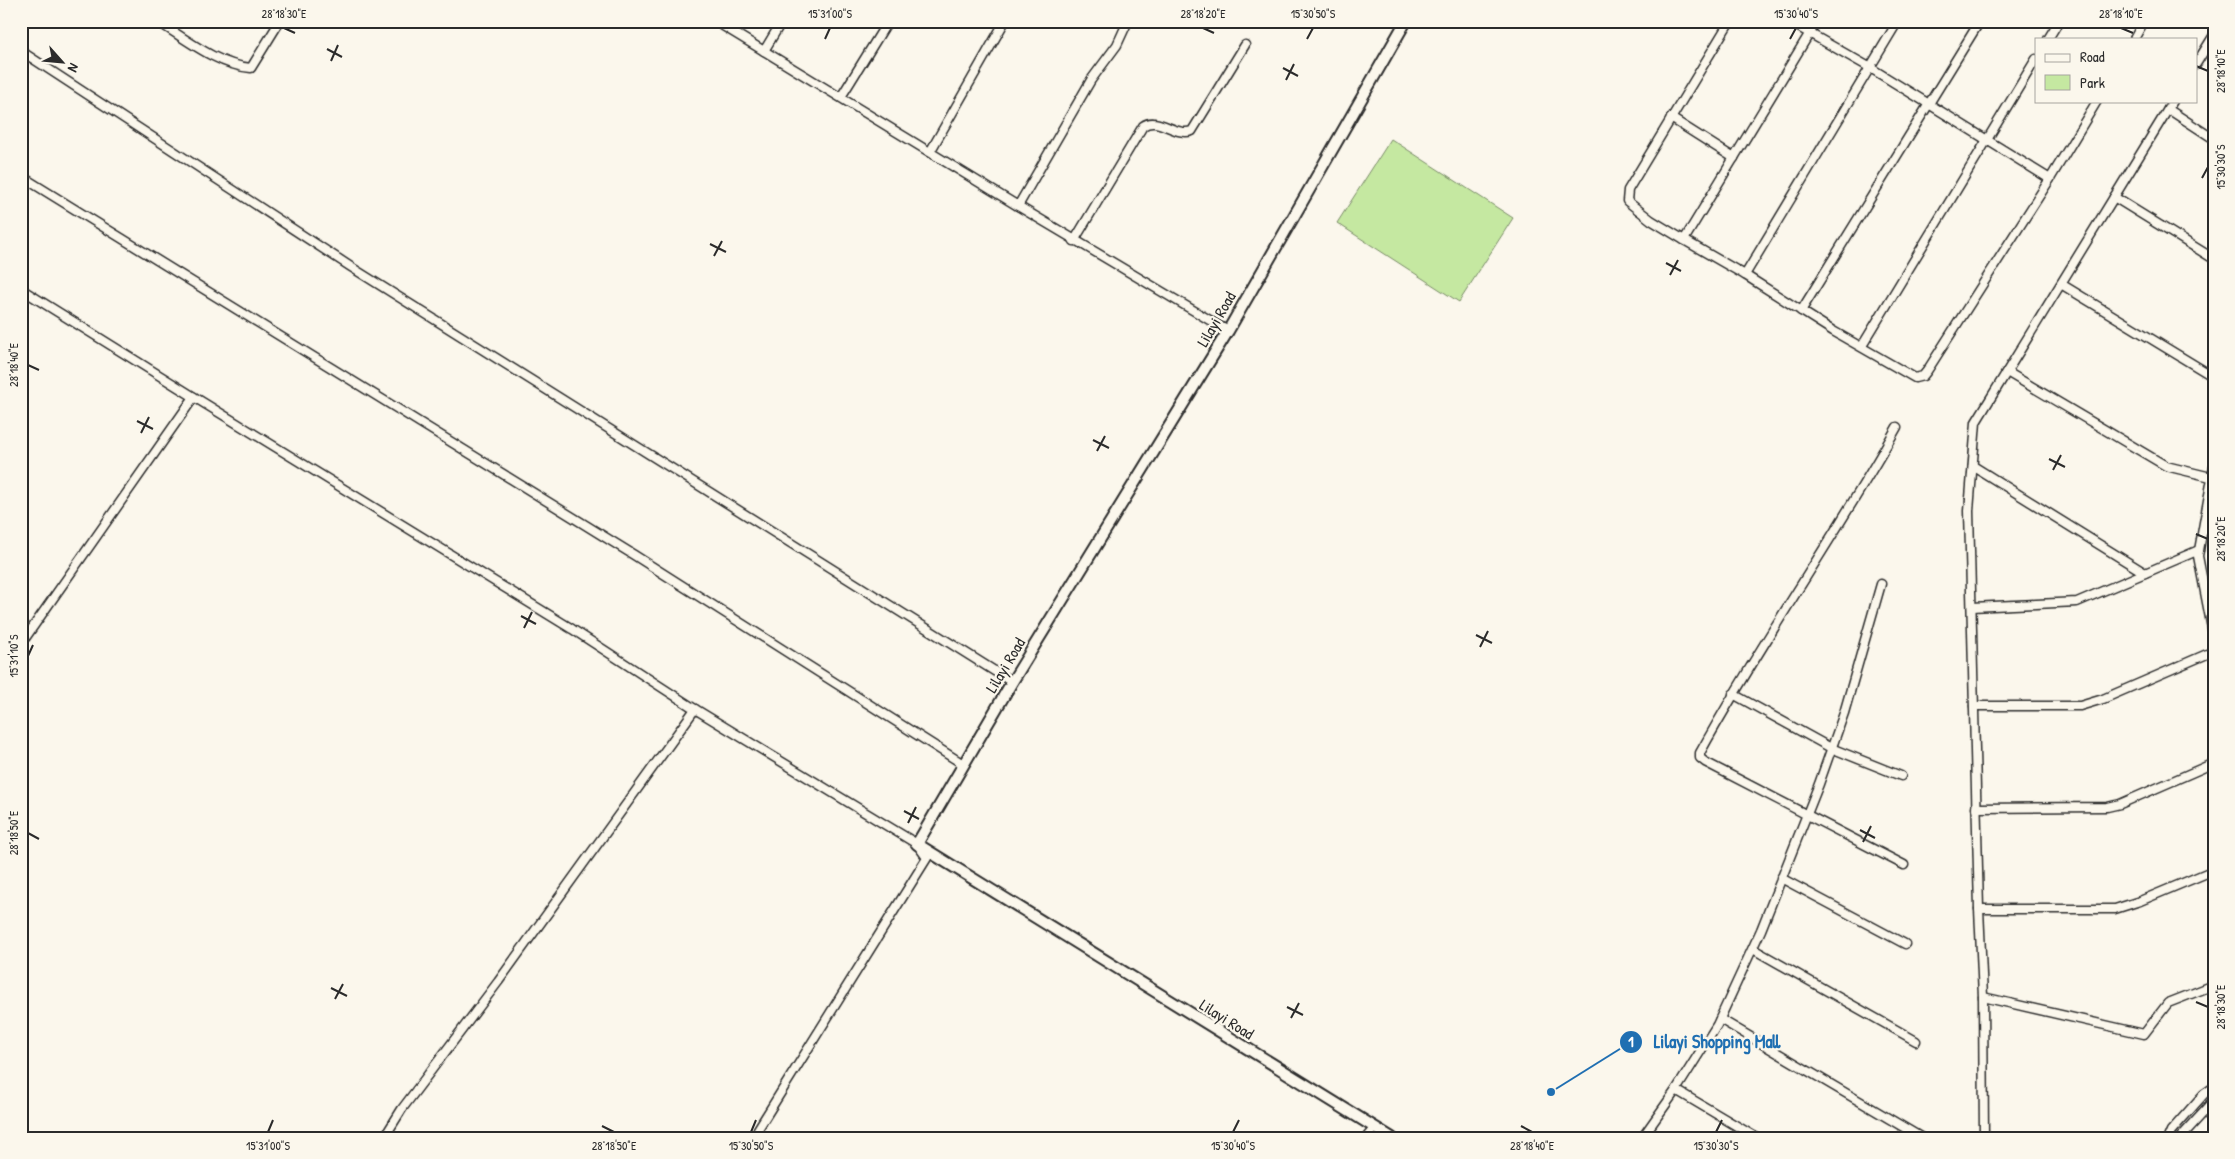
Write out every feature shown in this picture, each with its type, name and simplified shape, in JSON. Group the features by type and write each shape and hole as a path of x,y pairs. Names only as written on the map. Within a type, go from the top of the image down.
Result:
{"street":[{"path":"157,21 217,57 238,66 251,68 280,21"},
{"path":"715,21 1074,241 1228,330"},
{"path":"764,51 782,21"},
{"path":"841,97 888,21"},
{"path":"930,152 1005,21"},
{"path":"1018,206 1092,80 1117,44 1128,21"},
{"name":"Lilayi Road","path":"1392,1138 917,844 1012,682 1228,330 1406,21"},
{"path":"1730,21 1628,190 1627,202 1651,220 1915,378 1923,376 2050,179 2096,102"},
{"path":"1788,21 1869,68 2050,179"},
{"path":"1684,240 1817,21"},
{"path":"1745,275 1898,21"},
{"path":"1801,311 1980,21"},
{"path":"2049,38 2059,21"},
{"path":"2135,38 2144,21"},
{"path":"2198,61 2214,35"},
{"path":"1074,241 1143,126 1148,122 1155,122 1179,132 1192,131 1245,45"},
{"path":"21,52 351,268 1012,682"},
{"path":"1862,346 2035,61"},
{"path":"1984,1138 1983,997 1978,909 1970,511 1976,422 2172,102"},
{"path":"2168,109 2214,139"},
{"path":"1671,118 1734,158"},
{"path":"21,176 634,555 963,764"},
{"path":"2114,197 2214,259"},
{"path":"2061,284 2214,377"},
{"path":"21,289 572,629 695,709 917,844 927,858 758,1129 756,1138"},
{"path":"2007,372 2166,466 2211,477"},
{"path":"21,644 194,397"},
{"path":"1897,427 1855,500 1733,694 1700,753 1700,758 1904,865"},
{"path":"1973,466 2145,573"},
{"path":"2214,466 2198,556 2214,639"},
{"path":"1972,607 2077,602 2199,550"},
{"path":"1642,1138 1676,1090 1720,1018 1753,949 1807,814 1844,713 1880,584"},
{"path":"1974,706 2080,706 2102,699 2214,651"},
{"path":"1733,694 1831,748 1901,776"},
{"path":"384,1138 402,1109 498,982 695,709"},
{"path":"1976,808 2106,807 2120,804 2214,763"},
{"path":"1978,909 2115,908 2140,901 2214,870"},
{"path":"1781,878 1905,944"},
{"path":"1753,949 1916,1041"},
{"path":"1983,997 2144,1034 2168,1003 2214,985"},
{"path":"1720,1018 1922,1138"},
{"path":"2168,1138 2171,1131 2204,1094 2214,1087"},
{"path":"1676,1090 1757,1138"},
{"path":"2180,1138 2214,1101"},
{"path":"1366,1138 1375,1127"}],"green space":[{"path":"1391,139 1513,218 1459,302 1337,223"}],"place":[{"name":"Lilayi Shopping Mall","path":"1551,1092"}]}
